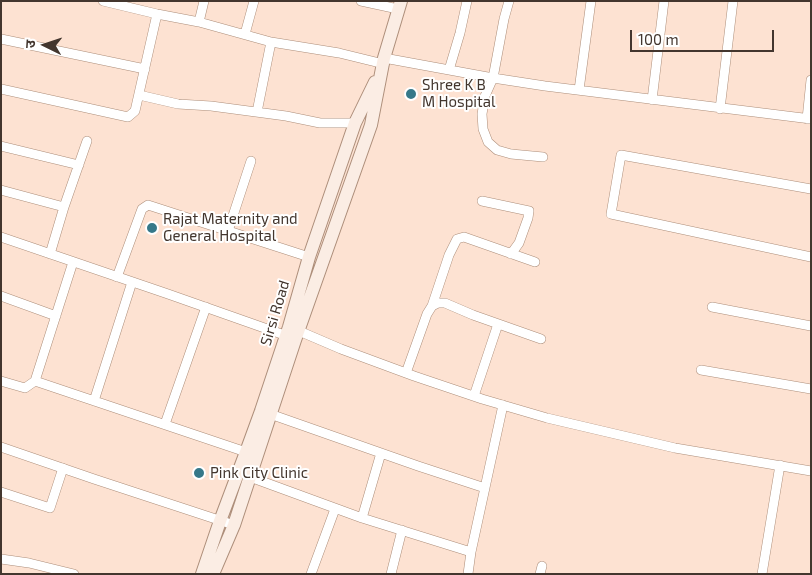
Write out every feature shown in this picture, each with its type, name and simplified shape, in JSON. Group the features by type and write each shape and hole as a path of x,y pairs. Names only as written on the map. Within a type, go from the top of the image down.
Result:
{"main road":[{"name":"Sirsi Road","path":"202,574 220,521 293,335 371,125 384,61 399,5"},
{"name":"Sirsi Road","path":"213,574 234,525 270,414 293,335 309,257 355,123 384,61"}],"street":[{"path":"103,1 137,5 157,14 199,22 271,42 384,61 652,100 809,119 811,80"},
{"path":"199,22 204,1"},
{"path":"245,34 254,1"},
{"path":"361,1 399,5"},
{"path":"449,70 460,33 466,1"},
{"path":"509,1 493,78 485,96 482,114 483,129 488,142 496,150 512,154 544,157"},
{"path":"579,90 591,1"},
{"path":"652,100 664,1"},
{"path":"720,109 733,1"},
{"path":"1,90 128,117 135,111 157,14"},
{"path":"1,39 145,69"},
{"path":"257,112 271,42"},
{"path":"139,95 178,104 257,112 320,123 355,123"},
{"path":"50,254 64,207 88,141"},
{"path":"1,146 79,165"},
{"path":"811,189 621,155 610,214 811,257"},
{"path":"228,231 251,161"},
{"path":"1,190 64,207"},
{"path":"482,201 530,211 519,243 511,254"},
{"path":"117,277 142,209 148,205 309,257"},
{"path":"1,237 206,307 342,349 474,396 547,418 676,448 811,471"},
{"path":"406,373 457,239 464,238 535,262"},
{"path":"1,382 25,388 35,381 73,262"},
{"path":"94,401 132,282"},
{"path":"1,296 56,316"},
{"path":"432,306 438,302 446,303 540,339"},
{"path":"165,424 206,307"},
{"path":"712,307 811,326"},
{"path":"474,396 498,324"},
{"path":"700,370 811,389"},
{"path":"35,381 246,452"},
{"path":"468,574 471,552 503,405"},
{"path":"270,414 485,488"},
{"path":"1,446 234,525"},
{"path":"362,518 382,453"},
{"path":"762,574 780,465"},
{"path":"1,492 50,508 62,468"},
{"path":"250,477 362,518 471,552"},
{"path":"311,574 336,509"},
{"path":"391,574 402,530"},
{"path":"1,559 46,571 74,574"}],"place":[{"name":"Shree K B M Hospital","path":"411,94"},
{"name":"Rajat Maternity and General Hospital","path":"152,228"},
{"name":"Pink City Clinic","path":"199,473"}]}
